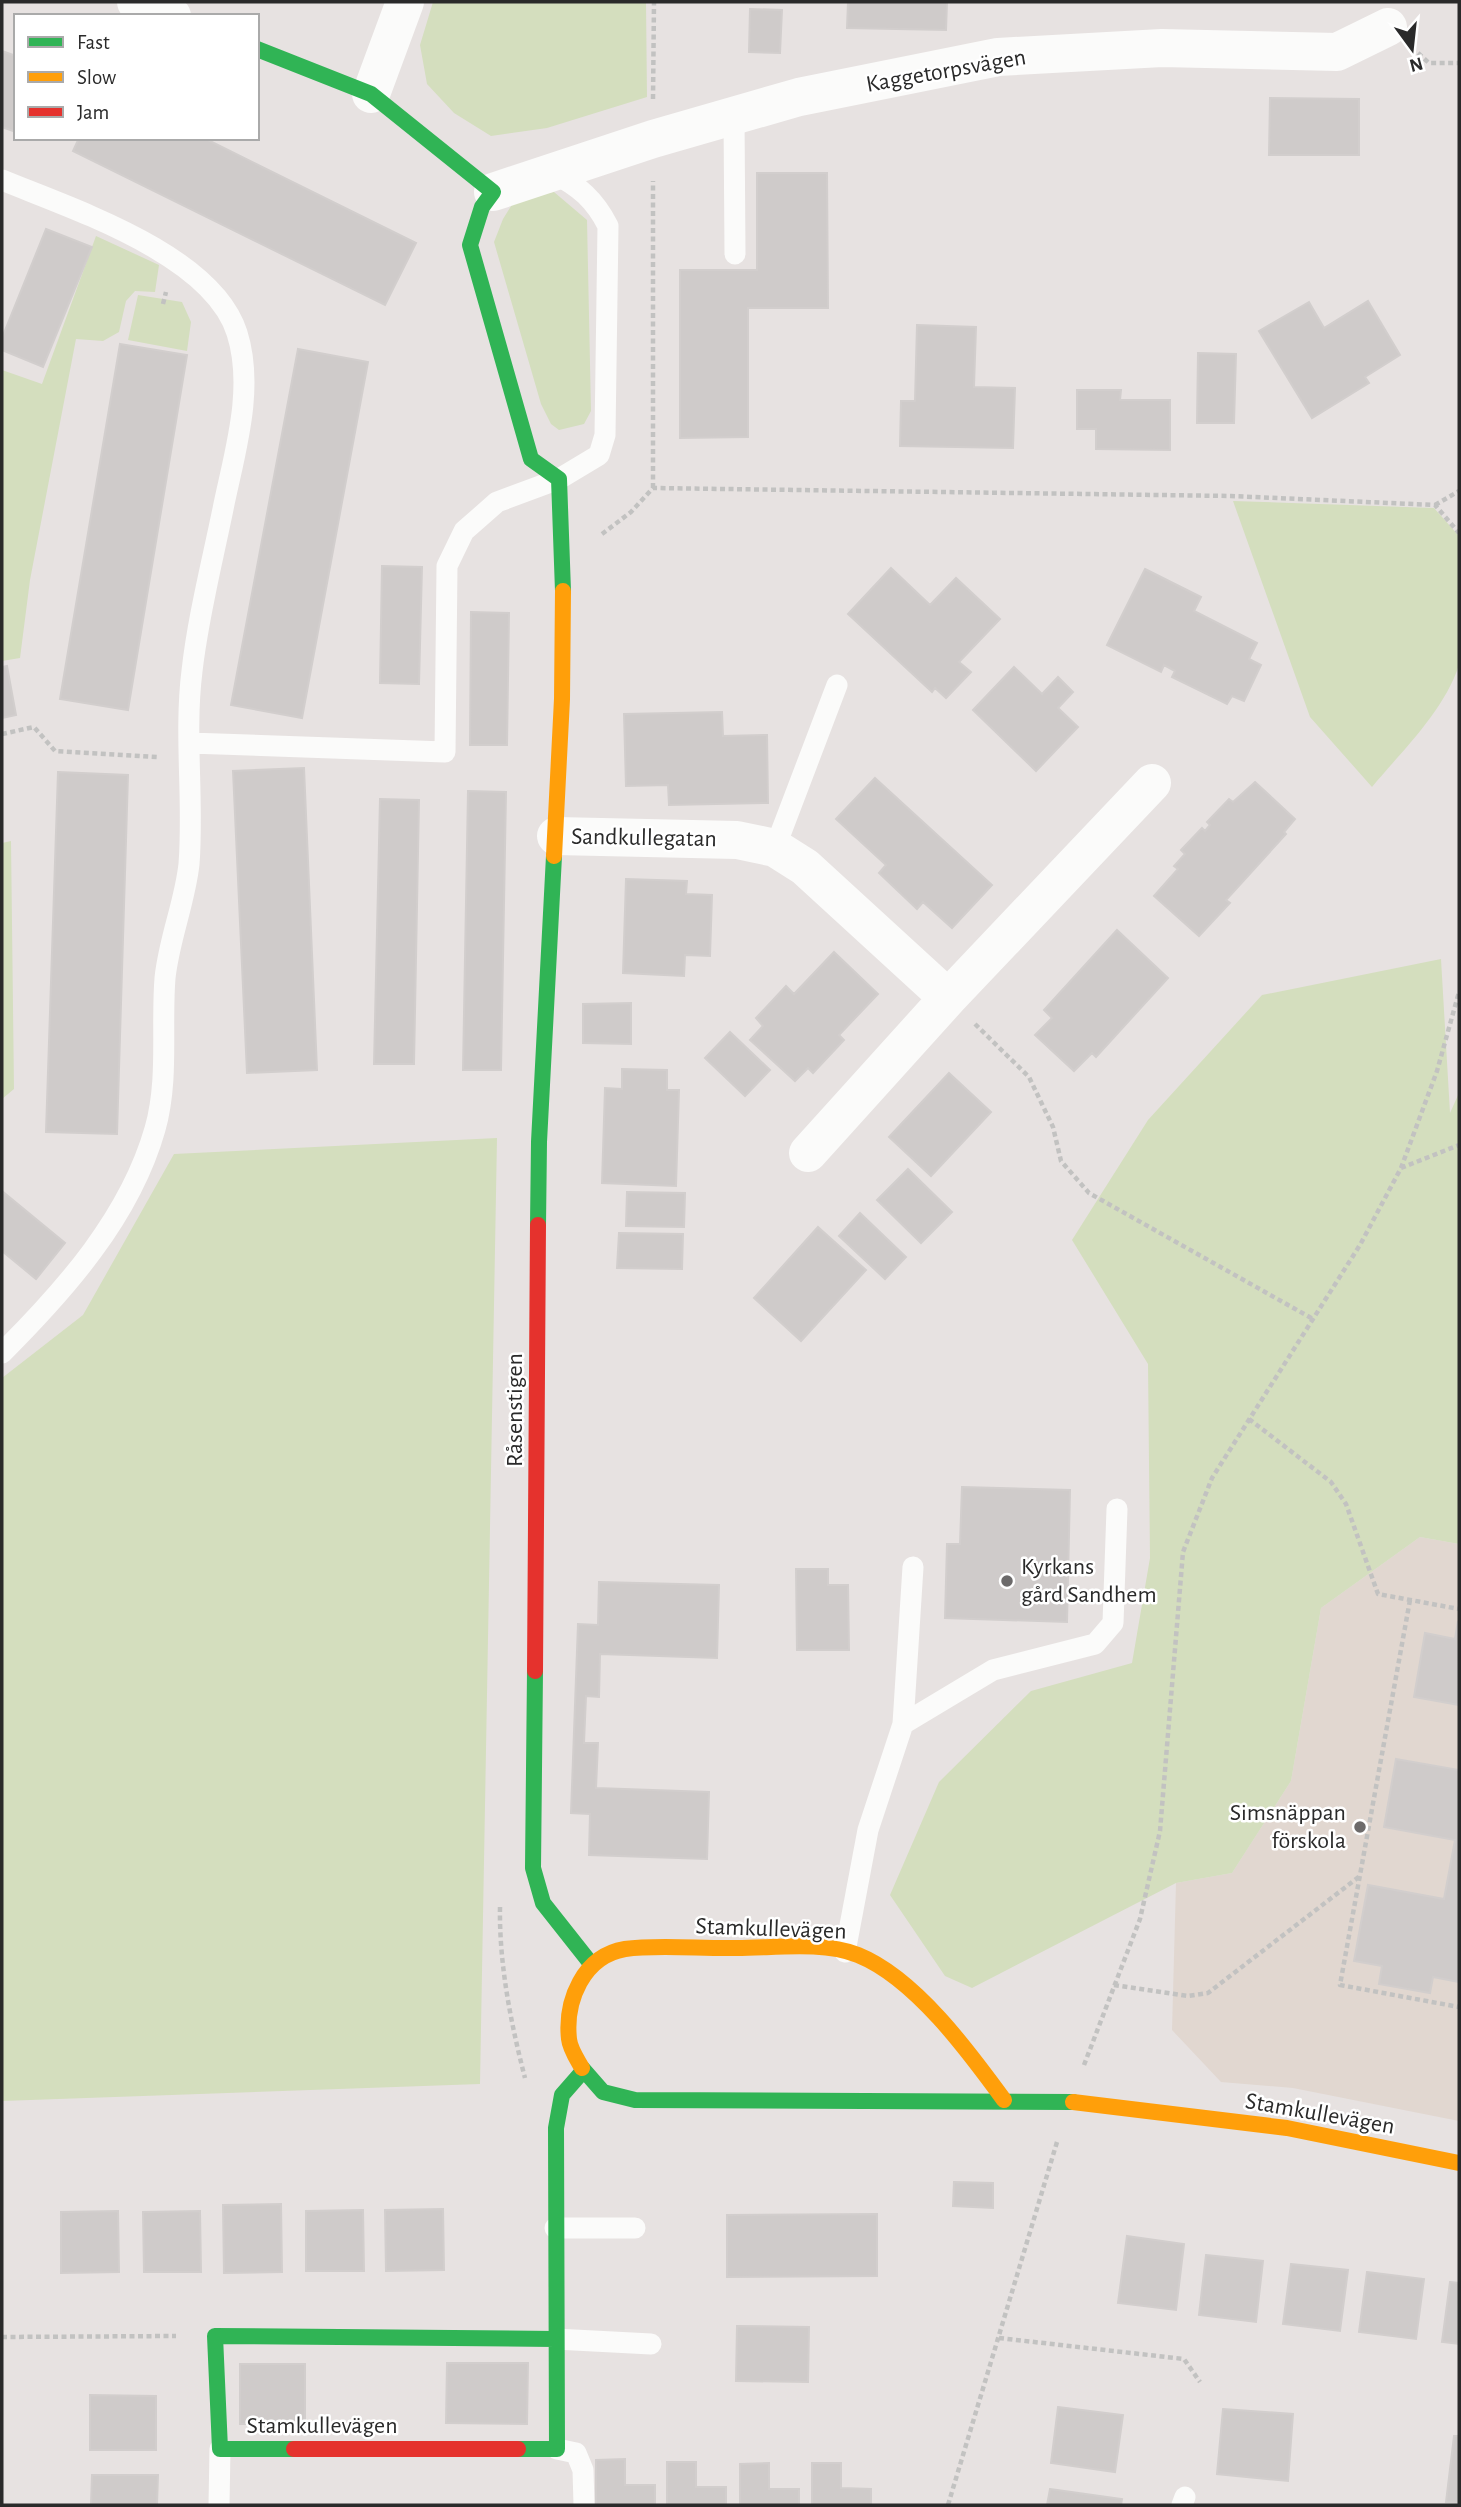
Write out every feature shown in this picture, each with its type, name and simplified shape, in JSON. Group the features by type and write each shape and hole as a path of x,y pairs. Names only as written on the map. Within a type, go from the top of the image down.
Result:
{"street":[{"path":"136,2 167,14"},
{"path":"371,94 405,2"},
{"name":"Kaggetorpsvägen","path":"493,192 653,139 799,97 998,57 1162,48 1337,52 1388,27"},
{"path":"259,50 371,94 493,192 482,207 470,245 531,459 559,479"},
{"name":"Sandkullegatan","path":"559,479 563,556 562,699 556,836 737,840 775,848 805,867 948,998"},
{"path":"808,1153 948,998 1152,783"},
{"name":"Råsenstigen","path":"556,836 539,1142 533,1868 543,1903 592,1965"},
{"name":"Stamkullevägen","path":"1004,2101 971,2054 888,1971 860,1955 824,1948 623,1949 592,1965 576,1986 569,2014 569,2042 583,2071 603,2092 635,2100 1070,2102 1287,2128 1459,2163"},
{"path":"557,2449 556,2129 562,2095 583,2071"},
{"path":"215,2336 555,2339"},
{"name":"Stamkullevägen","path":"215,2336 219,2449 557,2449"}],"lane":[{"path":"734,116 735,254"},
{"path":"189,751 445,752 447,566 464,531 497,502 559,479 598,455 606,435 608,226 596,203 575,184 551,172"},
{"path":"2,180 124,231 178,263 215,295 237,332 244,377 240,422 191,673 189,865 165,977 162,1085 155,1129 129,1192 93,1251 36,1319 2,1353"},
{"path":"775,848 837,685"},
{"path":"903,1724 993,1670 1095,1644 1113,1623 1117,1508"},
{"path":"845,1952 868,1830 903,1724 913,1567"},
{"path":"555,2228 635,2228"},
{"path":"555,2339 651,2344"},
{"path":"219,2449 219,2505"},
{"path":"557,2449 576,2453 583,2470 584,2505"}],"path":[{"path":"563,556 587,545 631,512 653,488 654,2"},
{"path":"653,488 1231,496 1435,505 1459,491"},
{"path":"1435,505 1459,533"},
{"path":"2,734 34,727 55,751 189,751"},
{"path":"948,2505 1056,2142 1140,1919 1160,1831 1183,1552 1212,1478 1360,1245 1401,1168 1437,1071 1459,992"},
{"path":"948,998 1029,1077 1053,1128 1061,1161 1089,1193 1313,1319"},
{"path":"1401,1168 1459,1145"},
{"path":"1249,1419 1331,1482 1346,1504 1378,1594 1459,1609"},
{"path":"1410,1600 1340,1984 1459,2007"},
{"path":"1114,1985 1188,1996 1208,1993 1360,1876"},
{"path":"501,1899 500,1927 514,2036 525,2078 556,2129"},
{"path":"1044,2141 1070,2144"},
{"path":"2,2337 215,2336"},
{"path":"999,2338 1184,2359 1200,2382"}],"shaded area":[{"name":"Simsnäppan förskola","path":"1420,1537 1459,1544 1459,2121 1293,2088 1221,2082 1172,2030 1176,1883 1232,1873 1291,1781 1321,1608"}],"green space":[{"path":"433,2 646,2 647,97 547,128 491,136 454,113 427,84 420,45"},
{"path":"554,192 587,220 591,411 584,424 559,430 551,424 541,404 494,242 503,219 516,198"},
{"path":"96,236 159,265 155,292 135,291 126,301 119,332 103,341 76,339 30,580 20,658 2,661 2,370 42,384"},
{"path":"138,295 182,302 191,322 187,351 128,340"},
{"path":"1233,501 1434,508 1459,536 1459,665 1433,714 1372,787 1310,717"},
{"path":"11,841 14,1089 2,1099 2,843"},
{"path":"1441,959 1450,1113 1459,1093 1459,1544 1420,1537 1321,1608 1291,1781 1232,1873 1176,1883 972,1988 945,1976 890,1895 939,1782 1031,1691 1132,1663 1150,1558 1148,1364 1072,1240 1148,1120 1262,995"},
{"path":"497,1138 480,2084 2,2101 2,1378 83,1315 174,1154"}],"building":[{"path":"848,2 947,2 946,30 847,28"},
{"path":"750,9 782,10 780,53 749,52"},
{"path":"2,51 14,55 14,131 2,127"},
{"path":"1270,98 1359,99 1359,155 1269,155"},
{"path":"78,140 208,140 416,243 385,305 73,151"},
{"path":"757,173 827,173 828,308 748,308 748,437 680,438 680,270 757,270"},
{"path":"46,229 92,247 43,367 2,350 2,338"},
{"path":"1368,301 1400,355 1365,377 1369,383 1312,418 1259,331 1309,302 1324,328"},
{"path":"917,325 976,327 974,387 1015,388 1013,448 900,446 901,401 915,401"},
{"path":"120,344 187,355 128,710 60,699"},
{"path":"298,349 368,362 302,718 231,705"},
{"path":"1198,353 1236,354 1234,423 1197,423"},
{"path":"1077,390 1121,390 1120,400 1170,400 1170,450 1096,449 1096,429 1077,429"},
{"path":"382,566 422,567 419,684 380,683"},
{"path":"891,568 930,605 956,578 1000,619 959,662 971,672 946,698 935,688 932,692 848,614"},
{"path":"1145,569 1201,597 1194,611 1257,643 1249,659 1261,665 1244,701 1232,696 1227,704 1172,677 1175,671 1164,665 1161,672 1107,645"},
{"path":"471,612 509,613 507,745 470,745"},
{"path":"7,666 16,715 2,718 2,667"},
{"path":"1014,667 1042,694 1058,677 1073,692 1058,708 1078,727 1036,771 973,710"},
{"path":"722,712 723,736 767,735 768,803 669,805 668,785 626,786 624,714"},
{"path":"304,768 317,1070 247,1073 233,771"},
{"path":"58,772 128,775 117,1134 46,1132"},
{"path":"875,778 992,885 952,928 923,902 917,909 879,873 886,865 836,819"},
{"path":"1255,782 1295,819 1284,832 1286,834 1226,900 1230,903 1199,936 1154,896 1178,869 1174,866 1185,854 1181,850 1202,828 1205,831 1210,825 1207,822 1229,799 1233,802"},
{"path":"468,791 506,792 501,1070 463,1070"},
{"path":"380,799 419,800 414,1064 374,1064"},
{"path":"626,879 687,881 686,894 712,895 710,956 685,955 684,976 623,973"},
{"path":"1117,930 1168,978 1096,1057 1092,1053 1074,1071 1035,1035 1052,1018 1044,1010"},
{"path":"834,952 878,994 839,1035 844,1040 813,1073 808,1068 795,1081 750,1040 763,1026 756,1018 786,986 794,994"},
{"path":"631,1003 631,1044 583,1043 583,1004"},
{"path":"730,1032 770,1070 745,1096 705,1058"},
{"path":"622,1069 667,1070 667,1090 679,1090 676,1186 602,1183 605,1088 622,1089"},
{"path":"949,1073 991,1112 931,1176 889,1137"},
{"path":"908,1169 952,1212 921,1243 877,1200"},
{"path":"2,1191 65,1243 36,1279 2,1251"},
{"path":"627,1192 685,1193 684,1227 626,1226"},
{"path":"860,1213 906,1257 885,1279 839,1236"},
{"path":"818,1227 866,1270 801,1341 754,1298"},
{"path":"619,1233 683,1234 682,1269 617,1268"},
{"name":"Kyrkans gård Sandhem","path":"962,1487 1070,1490 1067,1622 945,1618 947,1544 960,1544"},
{"path":"796,1569 828,1569 828,1585 848,1585 849,1650 797,1650"},
{"path":"599,1582 719,1585 717,1658 600,1654 599,1697 586,1696 584,1743 598,1743 596,1788 709,1792 707,1859 589,1855 590,1814 571,1813 578,1624 598,1625"},
{"path":"1458,1621 1459,1705 1414,1697 1425,1633 1455,1639"},
{"path":"1396,1759 1459,1770 1459,1982 1433,1977 1430,1993 1379,1984 1382,1966 1354,1961 1368,1885 1444,1899 1455,1840 1384,1827"},
{"path":"954,2182 993,2183 993,2208 953,2206"},
{"path":"281,2204 282,2272 224,2273 223,2205"},
{"path":"443,2209 444,2270 386,2271 385,2210"},
{"path":"363,2210 364,2271 306,2271 306,2211"},
{"path":"118,2211 119,2272 61,2273 61,2212"},
{"path":"200,2211 201,2272 144,2272 143,2212"},
{"path":"877,2214 877,2276 727,2277 727,2215"},
{"path":"1127,2236 1184,2244 1176,2310 1118,2303"},
{"path":"1206,2255 1263,2261 1256,2322 1199,2315"},
{"path":"1291,2264 1348,2270 1340,2331 1283,2324"},
{"path":"1367,2272 1424,2279 1416,2339 1359,2332"},
{"path":"1450,2282 1459,2283 1459,2344 1442,2342"},
{"path":"737,2326 809,2327 808,2382 736,2381"},
{"path":"447,2363 528,2363 527,2424 446,2423"},
{"path":"240,2364 305,2364 305,2424 240,2424"},
{"path":"90,2395 156,2396 156,2450 90,2450"},
{"path":"1058,2407 1123,2415 1115,2472 1051,2463"},
{"path":"1223,2409 1293,2414 1288,2481 1217,2474"},
{"path":"1454,2436 1459,2436 1459,2503 1446,2502"},
{"path":"625,2459 625,2485 655,2485 655,2505 596,2505 596,2460"},
{"path":"667,2462 696,2462 696,2487 726,2487 726,2505 667,2505"},
{"path":"769,2463 769,2489 799,2489 799,2505 740,2505 740,2464"},
{"path":"812,2463 841,2463 841,2488 871,2489 871,2505 812,2505"},
{"path":"92,2475 158,2475 157,2505 91,2505"},
{"path":"1050,2489 1122,2499 1121,2505 1047,2505"}],"traffic: fast":[{"path":"259,50 371,94 493,192 482,207 470,245 531,459 559,479 563,591"},
{"path":"538,1225 539,1142 554,856"},
{"path":"535,1671 533,1868 543,1903 592,1965"},
{"path":"582,2068 603,2092 635,2100 1073,2102"},
{"path":"518,2449 557,2449 556,2128 562,2095 583,2071"},
{"path":"294,2449 220,2449 215,2336 555,2339"}],"traffic: slow":[{"path":"554,856 562,699 563,591"},
{"path":"582,2068 570,2043 570,2010 580,1982 598,1961 610,1953 652,1947 829,1948 858,1955 879,1966 920,1998 957,2039 1004,2100"},
{"path":"1073,2102 1287,2128 1459,2163"}],"traffic: jam":[{"path":"535,1671 538,1225"},
{"path":"294,2449 518,2449"}],"place":[{"name":"Kyrkans gård Sandhem","path":"1007,1581"},
{"name":"Simsnäppan förskola","path":"1360,1827"}]}
